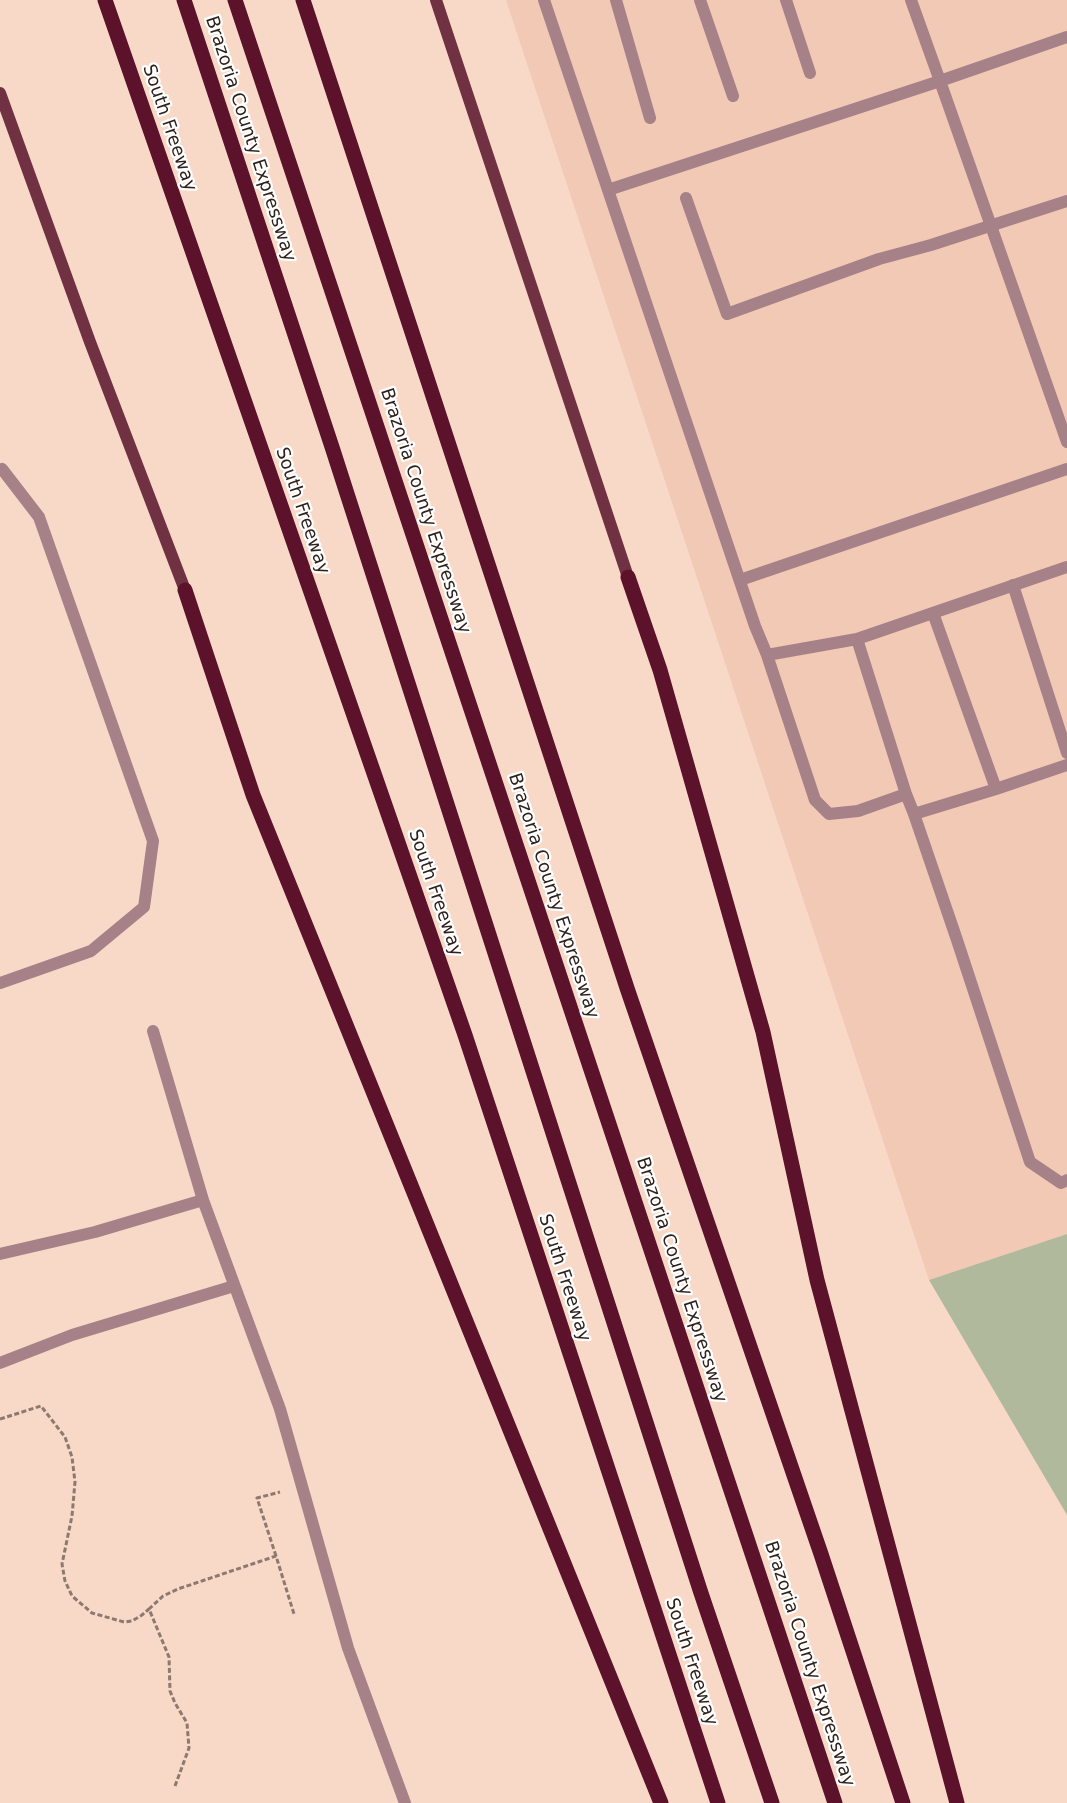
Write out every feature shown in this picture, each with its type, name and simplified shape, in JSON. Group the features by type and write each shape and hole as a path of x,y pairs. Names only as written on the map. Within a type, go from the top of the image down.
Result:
{"highway":[{"name":"South Freeway","path":"105,0 464,1035 718,1803"},
{"name":"Brazoria County Expressway","path":"184,0 332,448 698,1584 772,1803"},
{"name":"Brazoria County Expressway","path":"235,0 835,1803"},
{"path":"303,0 628,992 821,1554 903,1803"},
{"path":"628,577 660,670 763,1032 817,1280 957,1803"},
{"path":"185,590 253,794 661,1803"}],"main road":[{"path":"436,0 628,577"},
{"path":"0,93 90,342 185,590"}],"lane":[{"path":"544,0 815,800 829,814 858,811 906,794"},
{"path":"616,0 650,118"},
{"path":"700,0 733,96"},
{"path":"786,0 810,73"},
{"path":"911,0 1067,442"},
{"path":"608,190 940,81 1067,37"},
{"path":"686,198 727,314 879,260 1067,201"},
{"path":"0,470 2,469 39,517 153,841 144,907 91,951 0,983"},
{"path":"740,580 1067,469"},
{"path":"767,654 857,639 1067,567"},
{"path":"1013,585 1067,753"},
{"path":"933,613 996,789"},
{"path":"857,639 906,794 1030,1162 1061,1182 1067,1180"},
{"path":"914,814 1067,765"},
{"path":"153,1032 203,1200 280,1409 348,1648 405,1803"},
{"path":"0,1254 94,1232 203,1200"},
{"path":"0,1363 72,1334 234,1286"}],"path":[{"path":"0,1419 41,1406 64,1437 72,1457 75,1482 72,1516 62,1564 65,1581 72,1596 92,1613 124,1622 132,1621 142,1616 163,1596 178,1589 276,1556"},
{"path":"294,1614 257,1498 301,1486"},
{"path":"149,1609 169,1657 170,1691 187,1723 189,1748 175,1786"}],"shaded area":[{"path":"506,0 1067,0 1067,1234 929,1280"}],"green space":[{"path":"1067,1234 1067,1515 929,1280"}]}
